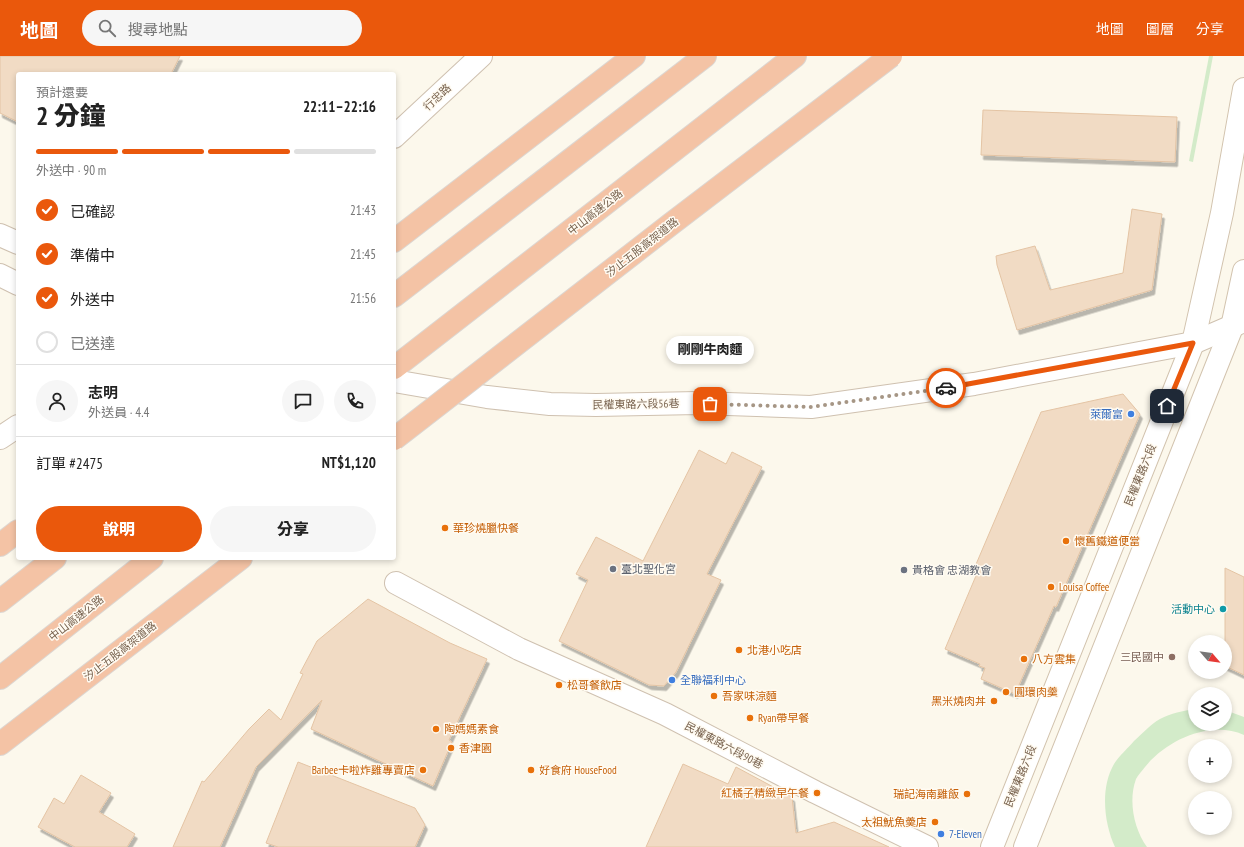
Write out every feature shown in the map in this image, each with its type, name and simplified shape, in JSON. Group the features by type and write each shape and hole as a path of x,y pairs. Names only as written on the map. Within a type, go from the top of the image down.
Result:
{"highway":[{"path":"396,239 634,56"},
{"path":"396,294 705,56"},
{"name":"中山高速公路","path":"396,366 795,56"},
{"name":"汐止五股高架道路","path":"396,437 671,224 891,56"},
{"path":"0,545 16,533"},
{"path":"0,601 52,560"},
{"name":"中山高速公路","path":"0,678 149,560"},
{"name":"汐止五股高架道路","path":"0,744 238,560"}],"street":[{"name":"行忠路","path":"396,135 480,56"},
{"name":"民權東路六段","path":"992,847 1193,343 1222,213 1244,89"},
{"path":"0,235 16,242"},
{"path":"1025,847 1238,324 1244,271"},
{"path":"0,275 16,283"},
{"name":"民權東路六段56巷","path":"396,381 486,397 550,404 698,404 811,407 974,384 1193,343 1238,324"},
{"path":"0,438 16,427"},
{"name":"民權東路六段90巷","path":"396,584 519,648 665,714 808,788 927,847"}],"green space":[{"path":"1209,56 1213,56 1193,162 1189,161"},
{"path":"1188,710 1188,731 1204,731 1190,735 1165,748 1154,757 1136,779 1133,796 1134,814 1142,840 1147,847 1115,847 1108,827 1105,806 1107,784 1114,764 1134,741 1150,726 1164,717"},
{"path":"1232,713 1244,717 1244,735 1231,731"}],"building":[{"path":"0,56 180,56 172,72 16,72 16,121 0,113"},
{"path":"983,110 1177,117 1175,162 981,155"},
{"path":"1132,209 1162,214 1152,290 1017,330 997,265 996,256 1035,246 1050,290 1123,273"},
{"path":"1123,394 1140,414 1056,607 1054,606 1015,694 981,679 985,668 979,666 980,664 945,649 978,571 974,569 1041,412"},
{"path":"699,450 726,464 732,452 762,467 707,574 721,580 676,672 664,686 649,685 559,641 588,580 576,574 596,537 643,561"},
{"path":"1225,568 1244,577 1244,675 1232,669 1232,635 1225,635"},
{"path":"368,599 450,643 487,659 449,740 452,742 433,786 311,729 322,700 256,767 220,847 173,847 202,781 204,782 249,729 269,709 281,720 303,674 300,673 317,641"},
{"path":"298,762 415,808 425,825 415,847 278,847 266,843"},
{"path":"683,764 728,784 736,767 792,797 796,833 834,822 889,847 646,847"},
{"path":"81,775 111,793 99,812 135,834 127,847 75,847 38,827 54,798 64,804"}],"way so far":[{"path":"710,404 811,407 946,388"}],"place":[{"name":"剛剛牛肉麵","path":"710,404"},
{"name":"萊爾富","path":"1131,414"},
{"name":"華珍燒臘快餐","path":"445,528"},
{"name":"懷舊鐵道便當","path":"1066,541"},
{"name":"臺北聖化宮","path":"613,569"},
{"name":"貴格會 忠湖教會","path":"904,570"},
{"name":"Louisa Coffee","path":"1051,587"},
{"name":"活動中心","path":"1223,609"},
{"name":"北港小吃店","path":"739,650"},
{"name":"三民國中","path":"1172,657"},
{"name":"八方雲集","path":"1024,659"},
{"name":"全聯福利中心","path":"672,680"},
{"name":"松哥餐飲店","path":"559,685"},
{"name":"圓環肉羹","path":"1006,692"},
{"name":"吾家味涼麵","path":"714,696"},
{"name":"黑米燒肉丼","path":"994,701"},
{"name":"Ryan帶早餐","path":"750,718"},
{"name":"陶媽媽素食","path":"436,729"},
{"name":"香津園","path":"451,748"},
{"name":"Barbee卡啦炸雞專賣店","path":"423,770"},
{"name":"好食府 HouseFood","path":"531,770"},
{"name":"紅橘子精緻早午餐","path":"817,793"},
{"name":"瑞記海南雞飯","path":"967,794"},
{"name":"太祖魷魚羮店","path":"935,822"},
{"name":"7-Eleven","path":"941,834"}],"route":[{"path":"946,388 1193,343 1167,406"}]}
